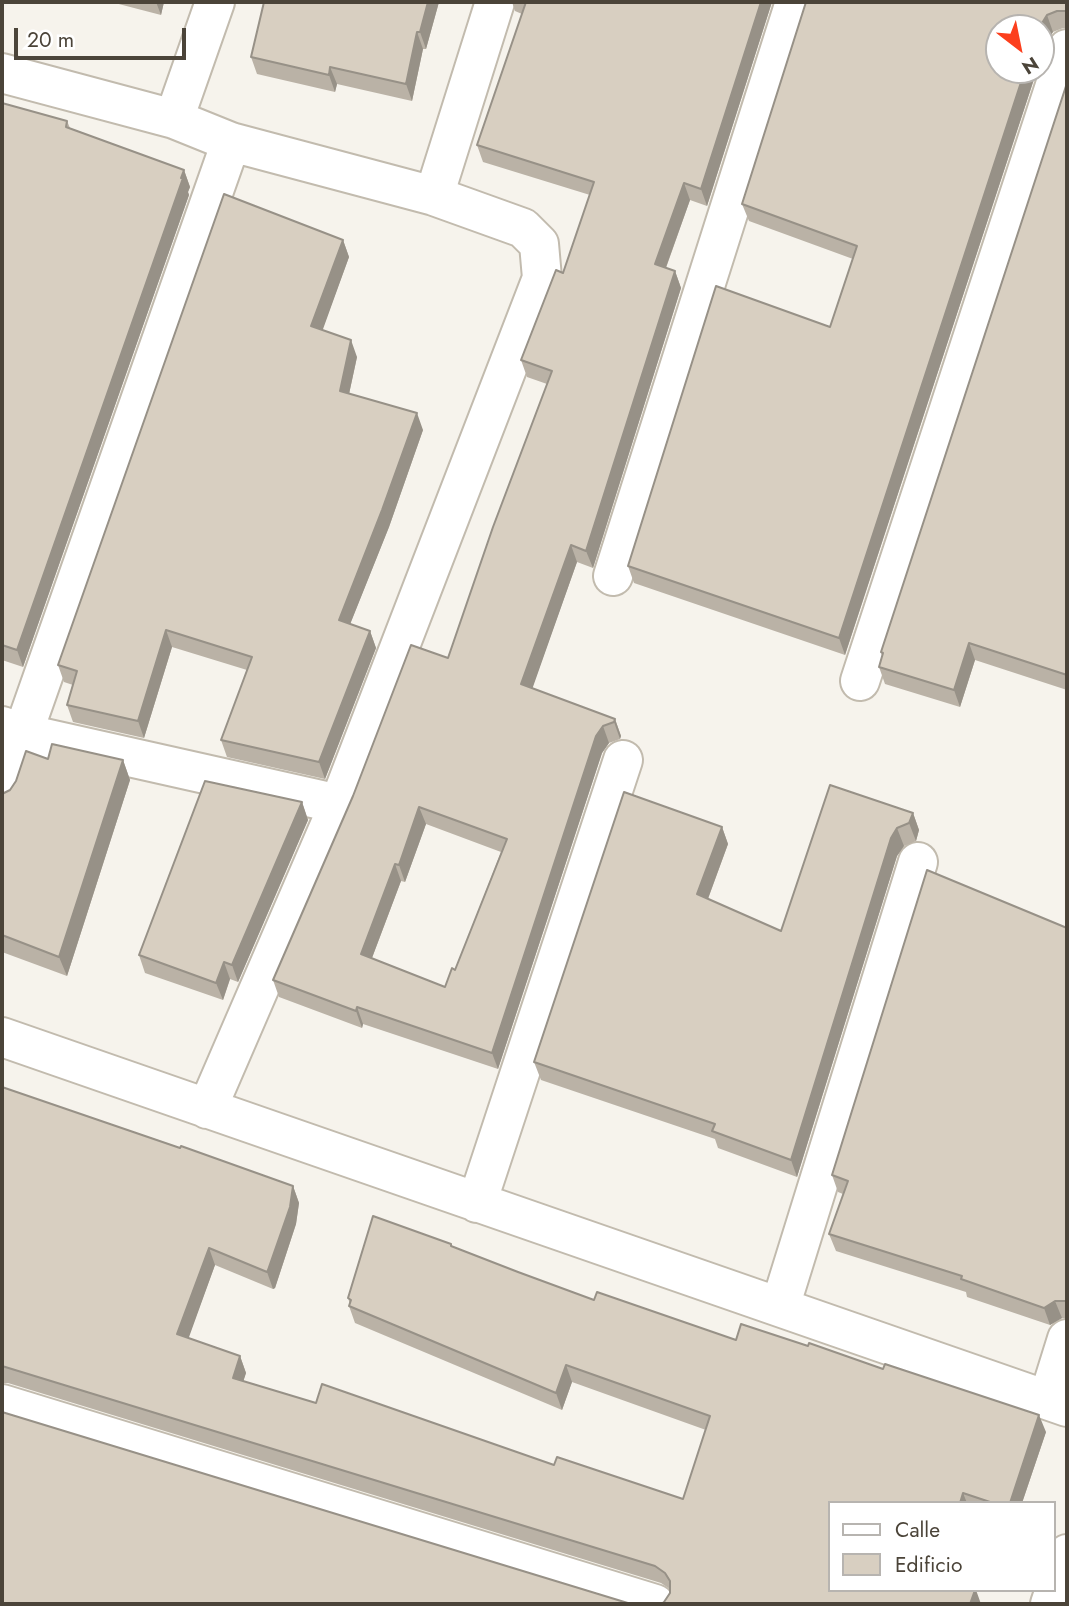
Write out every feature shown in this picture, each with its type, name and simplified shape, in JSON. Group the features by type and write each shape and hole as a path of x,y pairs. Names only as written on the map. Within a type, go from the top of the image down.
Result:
{"street":[{"path":"174,119 215,2"},
{"path":"434,196 495,2"},
{"path":"612,576 795,2"},
{"path":"860,681 1067,49"},
{"path":"2,73 174,119 231,142 434,196 523,228 539,244 542,278 339,804 207,1109"},
{"path":"2,793 12,730 231,142"},
{"path":"12,730 339,804"},
{"path":"477,1203 623,760"},
{"path":"780,1307 918,862"},
{"path":"2,1037 1058,1404 1067,1339"},
{"path":"2,1404 655,1604"},
{"path":"1055,1589 1067,1554"}],"building":[{"path":"264,2 428,2 420,32 417,32 406,84 330,67 329,75 251,57"},
{"path":"526,2 761,2 701,189 684,183 655,264 675,271 586,551 571,545 521,684 615,719 603,726 596,736 492,1053 357,1007 356,1011 273,980 353,796 411,645 448,658 493,527 552,371 521,360 556,270 563,273 594,182 477,145","holes":["419,807 507,839 455,970 452,968 445,987 361,954 395,864 399,865"]},
{"path":"806,2 1067,2 1067,11 1050,14 985,14 985,84 1020,84 839,638 628,566 716,286 830,327 857,246 742,204"},
{"path":"1067,83 1067,675 969,643 954,690 879,667 883,653 881,652"},
{"path":"2,103 67,121 66,127 184,170 17,650 2,645"},
{"path":"224,194 343,240 311,326 351,340 340,391 417,413 339,620 370,631 319,762 221,740 252,657 166,630 138,721 67,705 77,671 58,665"},
{"path":"52,744 123,760 59,957 2,935 2,794 10,790 16,781 26,751 48,759"},
{"path":"205,781 302,802 232,965 224,962 216,983 139,955"},
{"path":"830,785 913,813 909,823 897,828 891,838 791,1160 712,1131 715,1124 534,1062 624,792 722,827 697,894 781,931"},
{"path":"927,870 1067,928 1067,1301 1055,1301 1044,1308 961,1279 962,1276 829,1234 848,1181 832,1175"},
{"path":"2,1087 293,1186 290,1207 267,1272 209,1248 177,1334 240,1356 233,1378 316,1403 322,1384 554,1465 557,1457 683,1499 710,1416 566,1365 556,1393 349,1306 351,1300 348,1298 373,1216 594,1300 597,1292 736,1340 741,1324 808,1346 809,1343 883,1369 885,1364 1039,1415 1011,1501 987,1501 963,1493 961,1501 828,1501 828,1592 974,1592 970,1604 661,1604 670,1593 670,1581 665,1573 655,1566 2,1366"},
{"path":"2,1412 631,1604 2,1604"}]}
